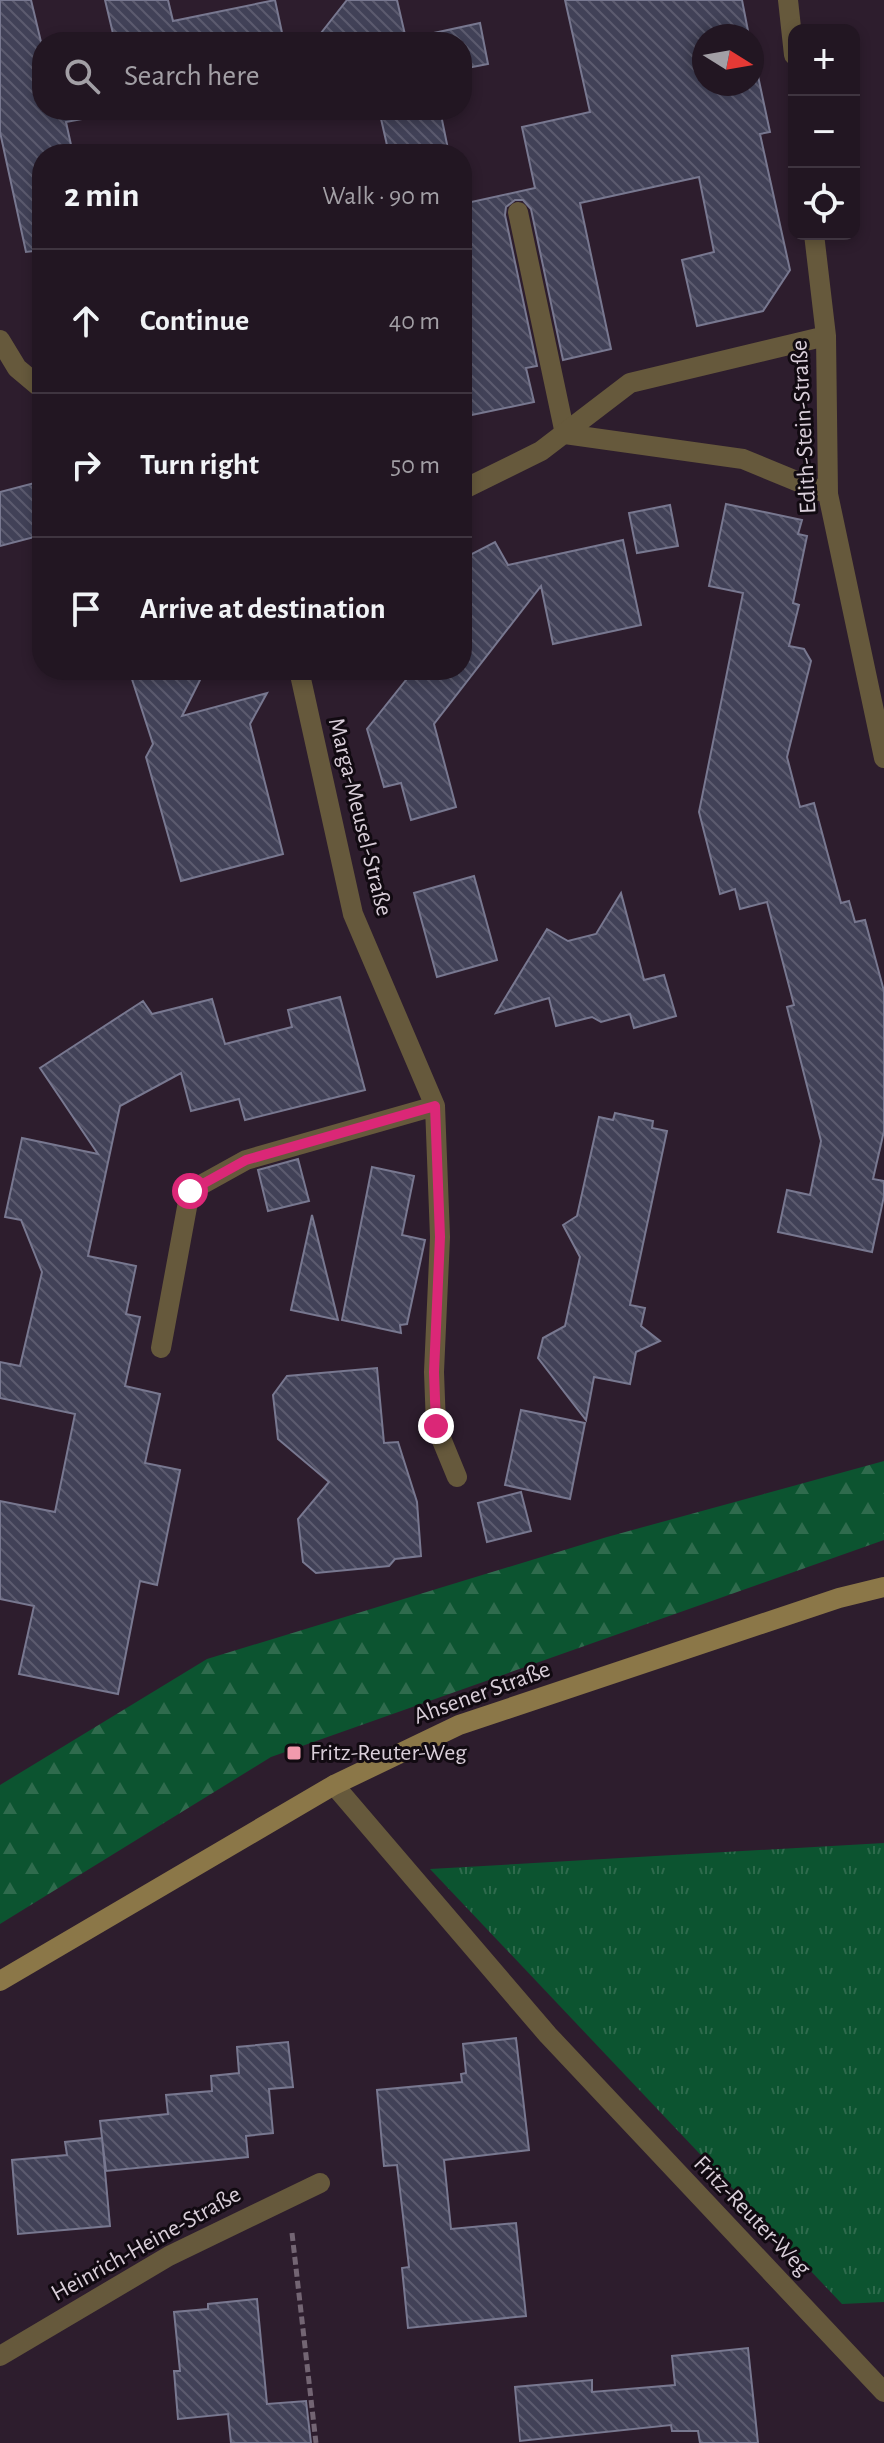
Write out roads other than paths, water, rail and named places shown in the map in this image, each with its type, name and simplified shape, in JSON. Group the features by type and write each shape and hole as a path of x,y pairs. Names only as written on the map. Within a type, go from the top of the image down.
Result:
{"main road":[{"name":"Ahsener Straße","path":"0,1981 334,1785 459,1725 839,1598 884,1587"}],"street":[{"path":"788,0 791,24"},
{"path":"518,212 565,434"},
{"name":"Edith-Stein-Straße","path":"815,240 826,336 828,494 884,758"},
{"path":"472,485 541,451 630,383 826,336"},
{"path":"0,340 8,366 32,382"},
{"path":"565,434 743,459 828,494"},
{"name":"Marga-Meusel-Straße","path":"301,680 353,914 435,1106 440,1237 434,1372 436,1426 457,1477"},
{"path":"161,1348 190,1191 246,1160 435,1106"},
{"name":"Fritz-Reuter-Weg","path":"334,1785 548,2035 884,2392"},
{"name":"Heinrich-Heine-Straße","path":"0,2356 169,2256 320,2183"}],"place":[{"name":"Fritz-Reuter-Weg","path":"294,1753"}]}
